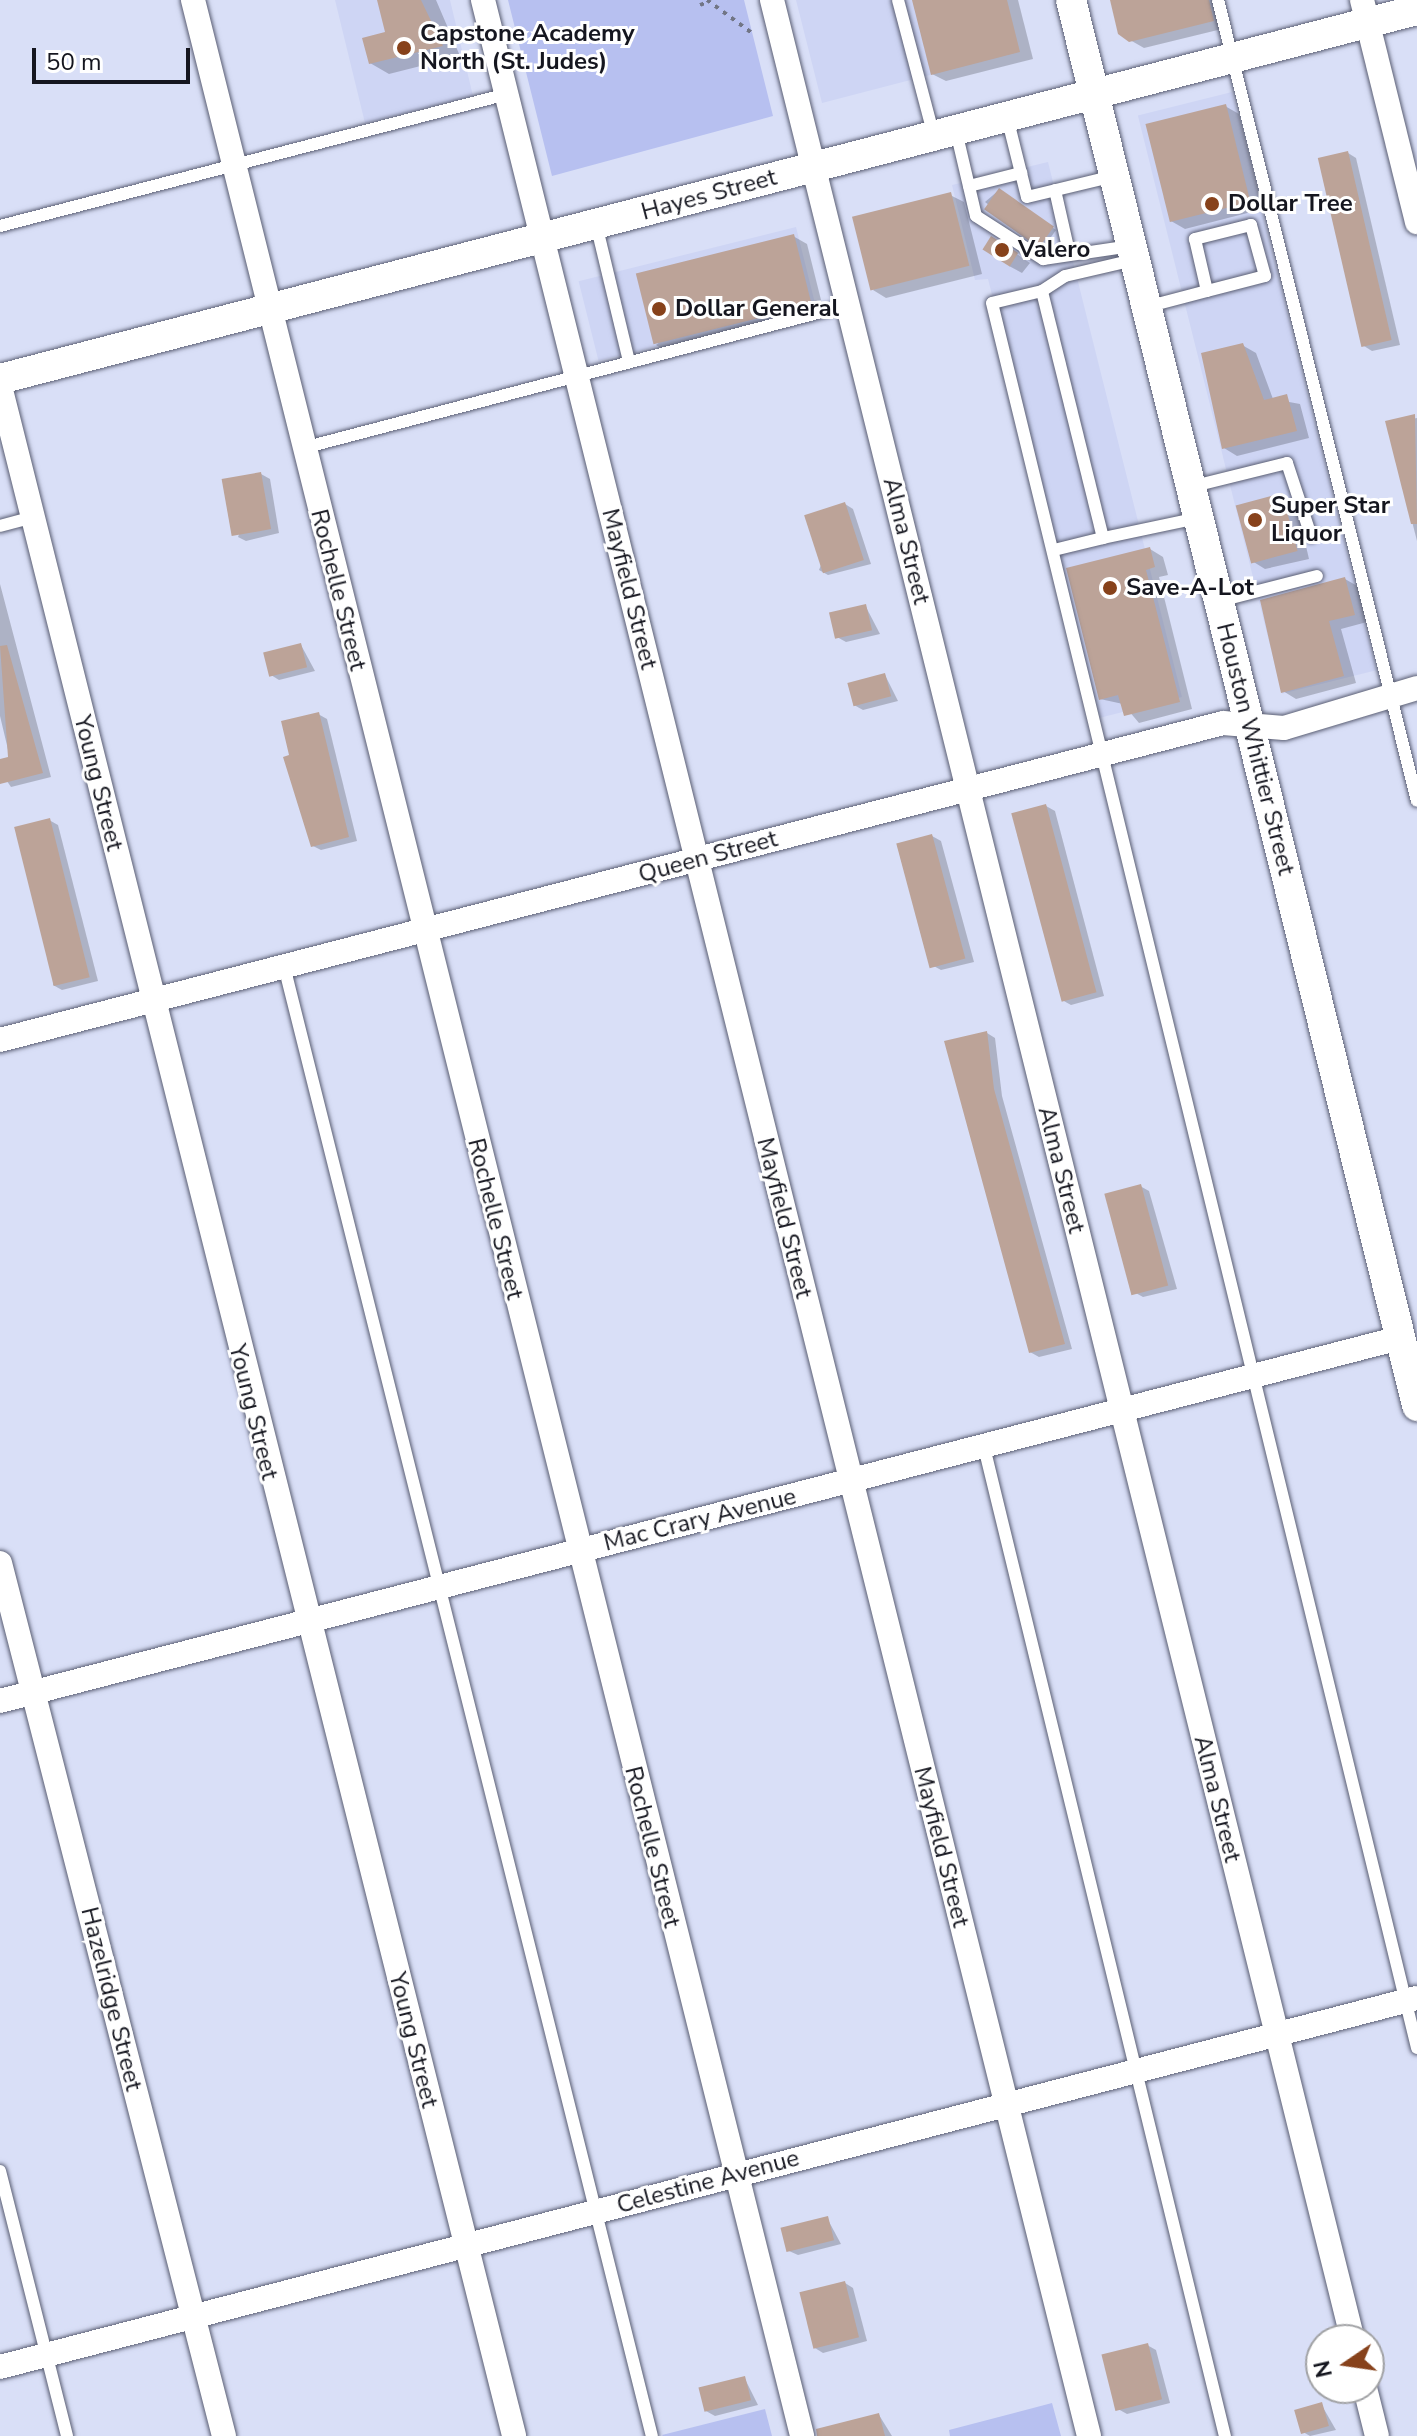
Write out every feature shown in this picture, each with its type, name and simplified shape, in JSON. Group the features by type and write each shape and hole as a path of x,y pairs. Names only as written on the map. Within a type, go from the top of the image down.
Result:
{"street":[{"name":"Rochelle Street","path":"193,0 577,1552 802,2436"},
{"name":"Mayfield Street","path":"483,0 1089,2436"},
{"name":"Alma Street","path":"772,0 1349,2324"},
{"name":"Houston Whittier Street","path":"1071,0 1417,1406"},
{"name":"Hayes Street","path":"0,379 1233,58 1365,11 1417,10"},
{"path":"1365,11 1417,222"},
{"name":"Young Street","path":"0,386 306,1622 514,2436"},
{"name":"Queen Street","path":"0,1040 1223,723 1284,728 1417,688"},
{"name":"Mac Crary Avenue","path":"0,1701 1400,1338"},
{"name":"Hazelridge Street","path":"0,1563 224,2436"},
{"name":"Celestine Avenue","path":"0,2367 1411,2000"},
{"path":"1369,2404 1377,2436"}],"lane":[{"path":"898,0 945,134 969,186 976,216 1043,259 1069,252 1079,258 1132,253"},
{"path":"1218,0 1417,801"},
{"path":"0,226 507,94"},
{"path":"1007,117 1027,197 1114,176"},
{"path":"969,186 1021,173"},
{"path":"1055,190 1069,252"},
{"path":"596,224 629,361"},
{"path":"1207,291 1195,239 1251,225 1265,276"},
{"path":"1132,253 1065,276 1042,291 992,303 1251,1377 1411,2000 1417,2048"},
{"path":"1146,307 1285,271"},
{"path":"1042,291 1103,538"},
{"path":"303,448 848,305"},
{"path":"1190,487 1287,463 1311,536"},
{"path":"0,526 33,517"},
{"path":"1054,550 1198,518"},
{"path":"1219,601 1317,576"},
{"path":"284,966 437,1588 652,2436"},
{"path":"984,1447 1225,2436"},
{"path":"0,2171 67,2436"}],"path":[{"path":"700,5 707,1 752,33"}],"shaded area":[{"name":"Capstone Academy North (St. Judes)","path":"335,0 450,0 473,96 365,123"},
{"path":"508,0 744,0 773,116 552,176"},
{"path":"796,0 1006,0 1018,52 822,103"},
{"path":"1232,92 1376,670 1282,694 1138,115"},
{"path":"1048,162 1182,697 1099,718 988,279 975,280 952,185"},
{"path":"796,227 816,307 598,361 579,281"},
{"path":"1052,2403 1061,2436 950,2436 949,2430"},
{"path":"765,2409 772,2436 662,2435"}],"building":[{"path":"377,0 421,0 443,46 369,64 362,38 385,32"},
{"path":"912,0 1007,0 1020,52 931,75"},
{"path":"1110,0 1209,0 1214,21 1129,42 1118,34"},
{"path":"1226,104 1250,202 1170,222 1145,124"},
{"path":"1348,151 1392,340 1361,347 1318,158"},
{"path":"999,188 1054,226 1039,248 984,209"},
{"path":"951,192 969,266 870,290 852,217"},
{"path":"794,234 812,305 654,344 636,273"},
{"path":"991,236 1018,253 1010,267 983,250"},
{"path":"1243,343 1264,400 1287,394 1297,431 1222,449 1201,353"},
{"path":"1415,414 1417,524 1411,524 1385,421"},
{"path":"261,472 271,529 232,536 222,479"},
{"path":"1282,493 1298,551 1251,563 1236,505"},
{"path":"845,502 864,560 823,573 804,515"},
{"path":"1150,547 1155,567 1146,570 1180,702 1124,716 1118,695 1099,700 1066,568"},
{"path":"1345,577 1355,615 1329,621 1344,676 1281,693 1260,600"},
{"path":"866,604 872,630 835,639 829,613"},
{"path":"301,643 307,667 269,677 263,652"},
{"path":"7,645 43,773 0,784 0,759 8,757 0,646"},
{"path":"885,673 891,696 854,706 847,683"},
{"path":"319,712 349,837 311,847 283,757 289,755 281,721"},
{"path":"1046,804 1096,992 1062,1002 1011,813"},
{"path":"50,818 90,977 54,986 14,827"},
{"path":"932,834 965,959 930,968 896,844"},
{"path":"987,1031 994,1089 1065,1344 1029,1353 944,1041"},
{"path":"1141,1184 1168,1285 1131,1295 1104,1194"},
{"path":"828,2216 834,2240 787,2252 780,2228"},
{"path":"845,2281 859,2337 813,2349 799,2292"},
{"path":"1148,2343 1162,2399 1115,2411 1101,2355"},
{"path":"745,2376 751,2400 704,2412 698,2388"},
{"path":"1323,2404 1329,2426 1301,2434 1294,2410"},
{"path":"879,2413 885,2436 817,2436 816,2429"}],"place":[{"name":"Capstone Academy North (St. Judes)","path":"404,48"},
{"name":"Dollar Tree","path":"1212,204"},
{"name":"Valero","path":"1002,250"},
{"name":"Dollar General","path":"659,309"},
{"name":"Super Star Liquor","path":"1255,520"},
{"name":"Save-A-Lot","path":"1110,588"}]}
